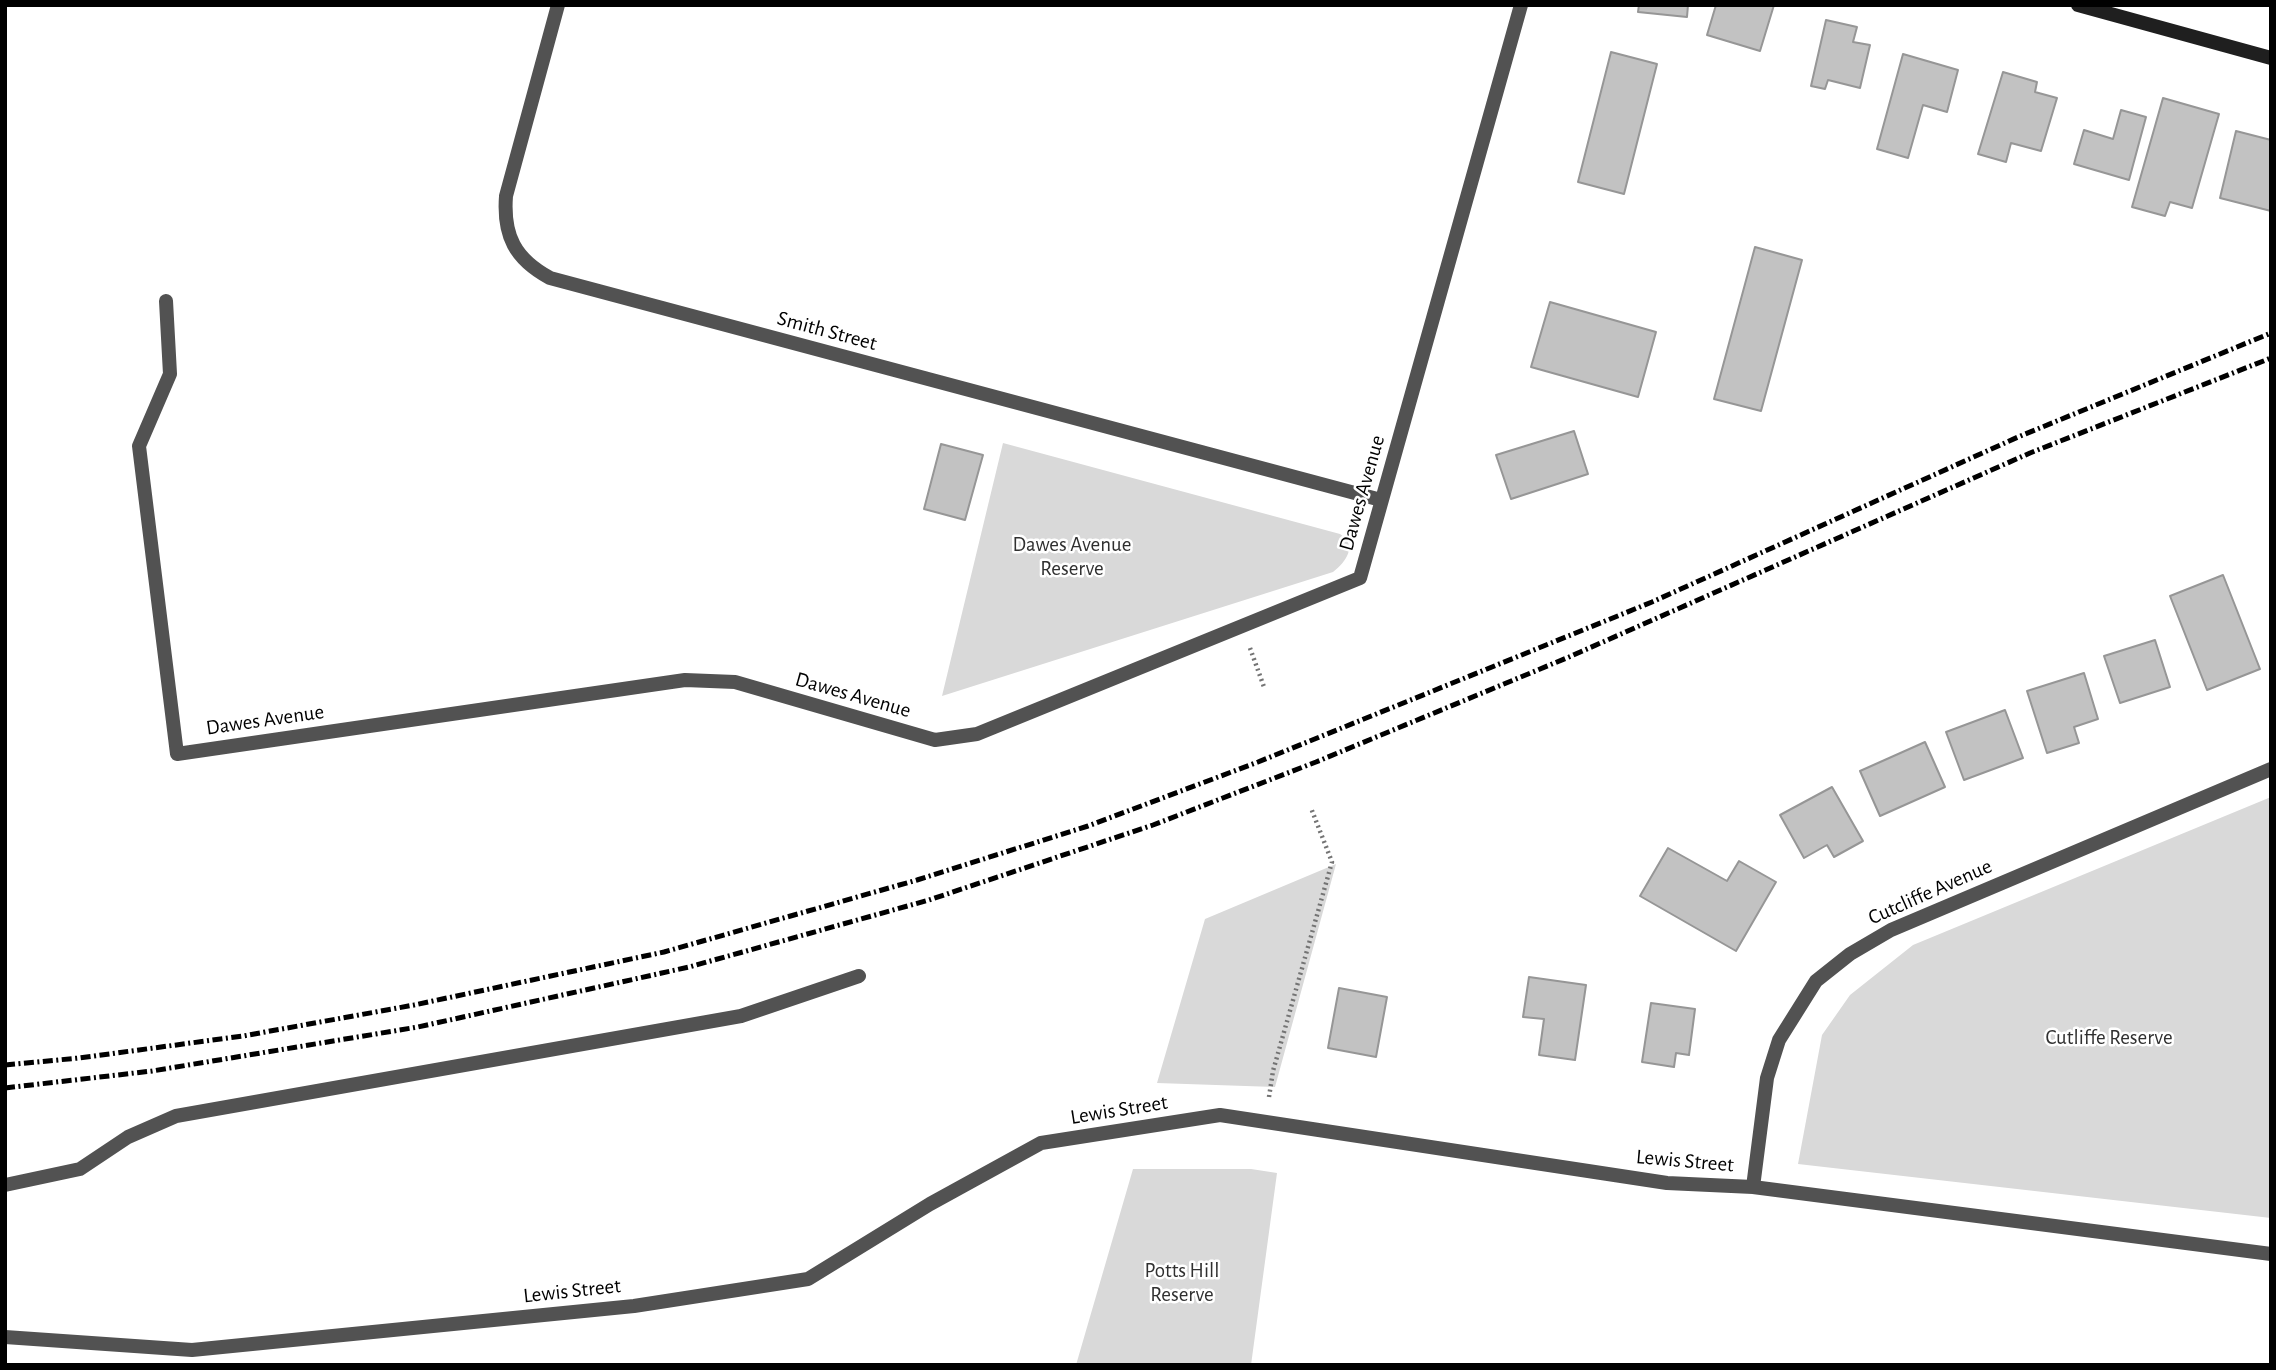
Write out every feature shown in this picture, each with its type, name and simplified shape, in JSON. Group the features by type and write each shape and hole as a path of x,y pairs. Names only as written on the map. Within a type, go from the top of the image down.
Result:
{"main road":[{"path":"2078,5 2271,58"}],"street":[{"name":"Smith Street","path":"558,5 506,196 508,232 518,253 533,269 550,278 1381,500"},
{"name":"Dawes Avenue","path":"166,301 170,374 139,446 177,754 685,680 734,682 935,740 977,734 1360,578 1521,5"},
{"name":"Cutcliffe Avenue","path":"1753,1187 1767,1078 1779,1040 1816,981 1850,954 1891,930 2271,769"},
{"path":"5,1185 80,1170 128,1137 176,1116 741,1016 859,976"},
{"name":"Lewis Street","path":"5,1337 192,1350 634,1306 808,1279 930,1204 1041,1143 1220,1115 1667,1183 1753,1187 2271,1254"}],"path":[{"path":"1241,625 1264,687"},
{"path":"1265,1122 1273,1071 1332,862 1311,808"}],"green space":[{"name":"Dawes Avenue Reserve","path":"1003,443 1340,534 1348,543 1348,553 1333,572 942,696"},
{"name":"Cutliffe Reserve","path":"2271,797 2271,1218 1798,1164 1822,1035 1850,995 1913,945"},
{"path":"1336,864 1275,1087 1157,1083 1205,919"},
{"name":"Potts Hill Reserve","path":"1133,1169 1251,1169 1277,1173 1251,1365 1076,1365"}],"building":[{"path":"1639,5 1688,5 1687,17 1638,12"},
{"path":"1716,5 1774,5 1760,51 1707,35"},
{"path":"1826,20 1857,27 1853,42 1870,45 1860,88 1828,80 1825,89 1811,86"},
{"path":"1611,52 1657,64 1624,194 1578,182"},
{"path":"1903,54 1958,70 1947,112 1923,105 1908,158 1877,149"},
{"path":"2003,72 2037,82 2035,92 2057,98 2041,151 2011,143 2006,162 1978,154"},
{"path":"2163,98 2219,114 2192,208 2170,202 2165,216 2132,207"},
{"path":"2121,110 2146,117 2129,180 2074,164 2084,130 2113,139"},
{"path":"2236,131 2271,140 2271,211 2220,198"},
{"path":"1755,247 1802,260 1761,411 1714,399"},
{"path":"1550,302 1656,332 1638,397 1531,367"},
{"path":"1574,431 1588,474 1511,499 1496,455"},
{"path":"941,444 983,455 965,520 924,509"},
{"path":"2223,575 2260,669 2207,690 2170,596"},
{"path":"2155,640 2170,687 2120,703 2104,656"},
{"path":"2084,673 2098,719 2074,727 2079,743 2047,753 2027,691"},
{"path":"2005,710 2023,758 1964,780 1946,732"},
{"path":"1925,742 1945,787 1880,816 1860,771"},
{"path":"1832,787 1863,841 1834,857 1827,845 1804,858 1780,815"},
{"path":"1668,848 1727,881 1739,861 1776,882 1736,951 1640,896"},
{"path":"1529,977 1586,985 1575,1060 1539,1055 1544,1019 1523,1017"},
{"path":"1339,988 1387,997 1376,1057 1328,1048"},
{"path":"1651,1003 1695,1009 1689,1055 1676,1053 1674,1067 1642,1062"}],"railway":[{"path":"5,1065 243,1036 414,1005 664,952 917,880 1088,826 1258,762 1652,602 2018,437 2271,333"},
{"path":"5,1088 152,1071 418,1027 689,967 929,900 1153,825 1316,762 1569,657 2030,453 2271,358"}]}
